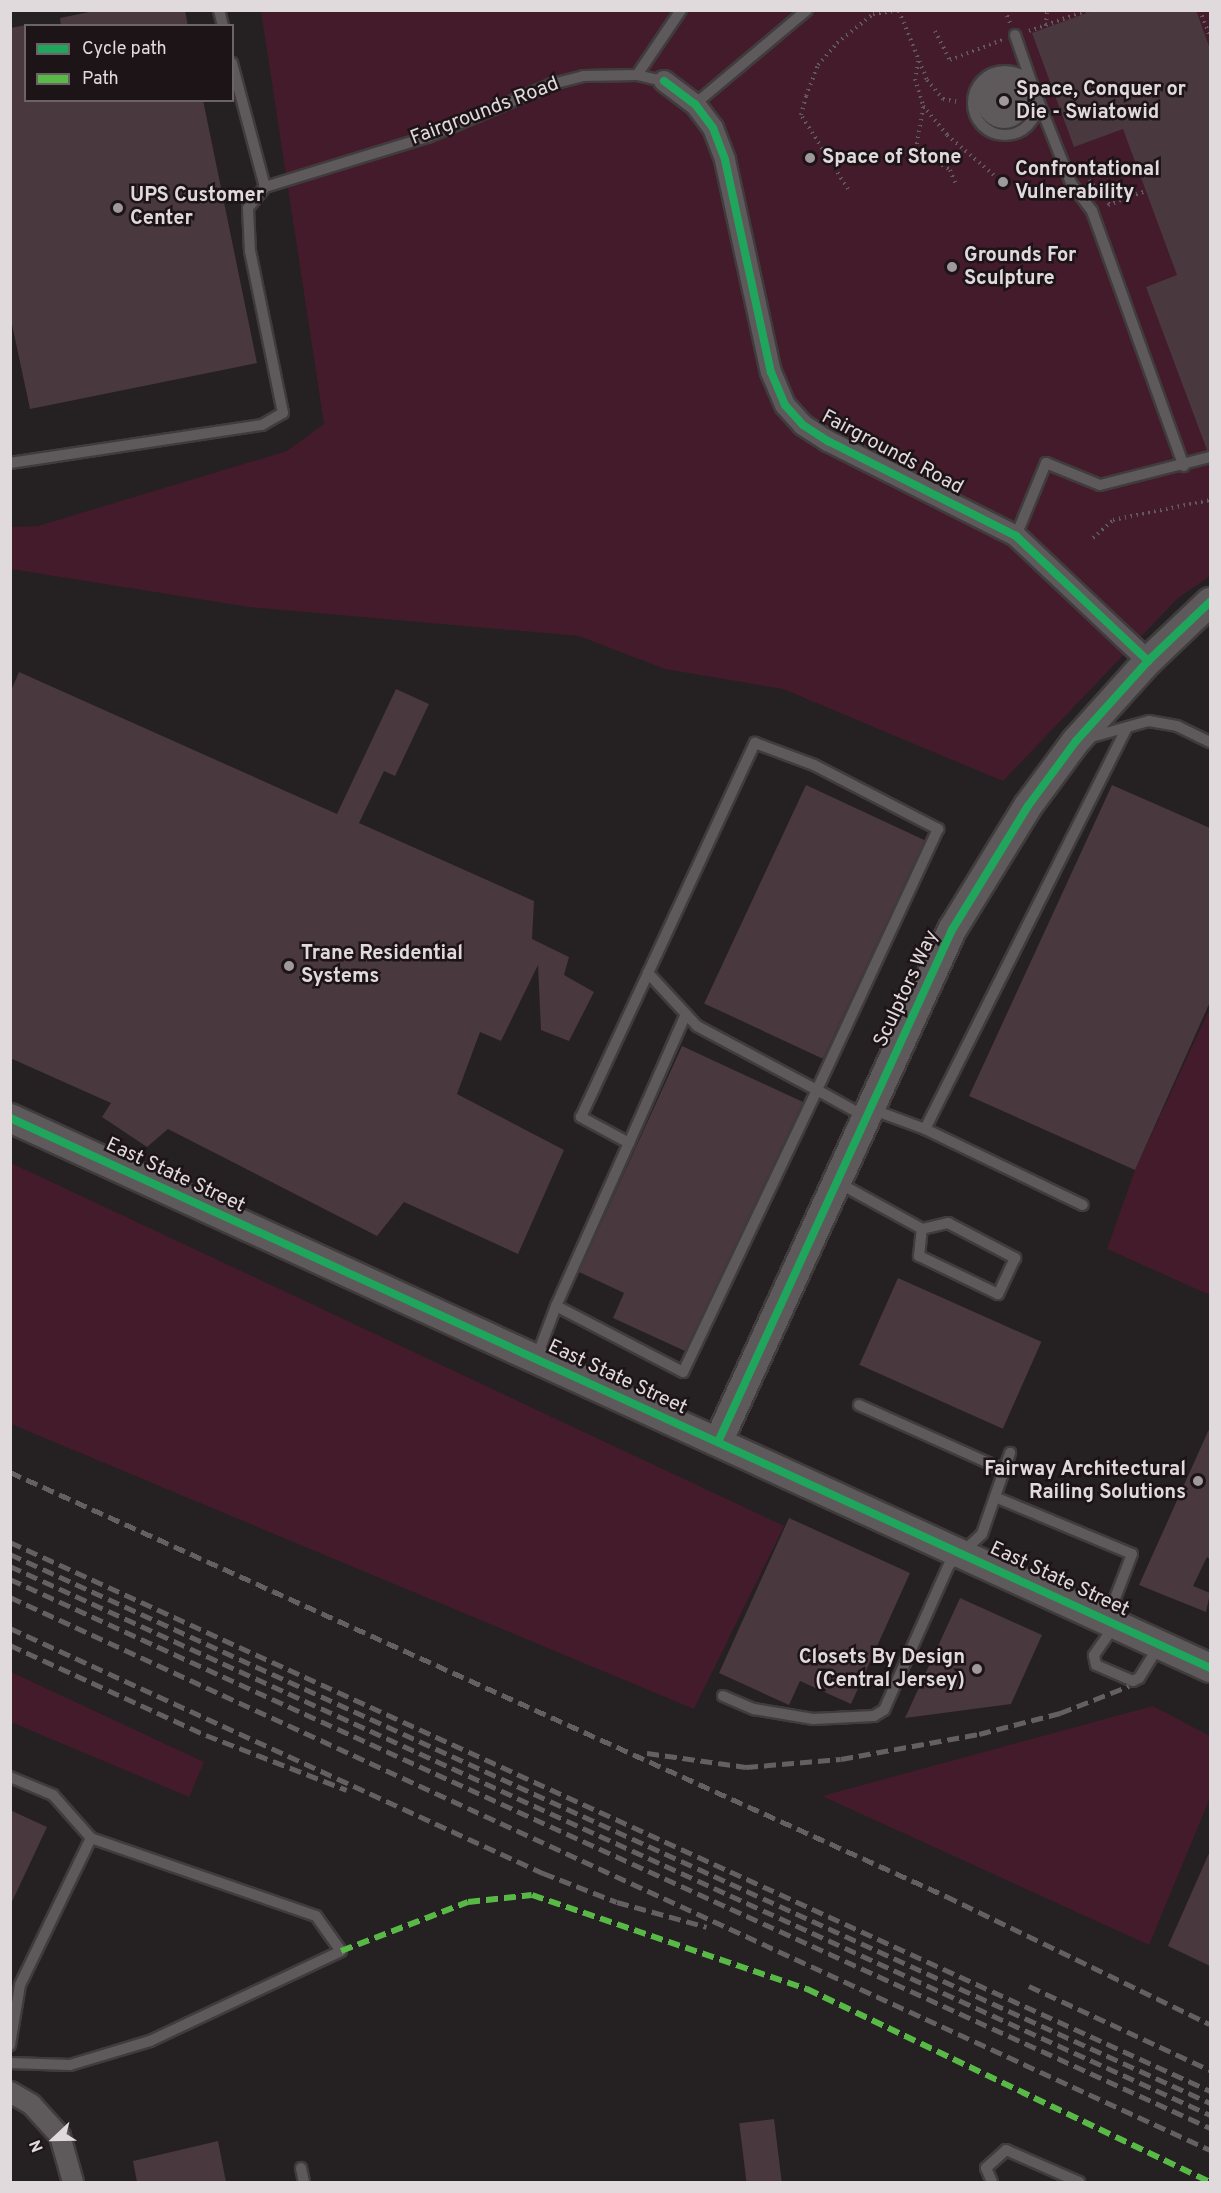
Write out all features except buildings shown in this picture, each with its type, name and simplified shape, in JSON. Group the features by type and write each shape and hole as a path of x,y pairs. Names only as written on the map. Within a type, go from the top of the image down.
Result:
{"street":[{"name":"Fairgrounds Road","path":"664,81 695,104 713,128 725,160 771,372 785,405 803,425 828,441 1016,536 1148,661"},
{"name":"Sculptors Way","path":"718,1442 952,930 1028,806 1076,741 1148,661 1210,602"},
{"name":"East State Street","path":"10,1118 1210,1668"},
{"path":"10,2092 31,2104 60,2136 73,2182"}],"lane":[{"path":"637,75 681,10"},
{"path":"695,104 807,10"},
{"path":"1015,35 1030,92 1071,183 1092,211 1184,466"},
{"path":"10,463 262,425 283,413 250,251 248,208 265,187 234,71"},
{"path":"994,72 1016,72 1030,92 1030,124 1012,134 992,133 974,113 977,86 994,72"},
{"name":"Fairgrounds Road","path":"265,187 428,137 552,84 583,76 637,75 664,81"},
{"path":"1016,536 1046,463 1100,485 1184,466 1210,457"},
{"path":"1076,741 1149,722 1177,726 1210,742"},
{"path":"925,1129 1127,728"},
{"path":"556,1306 683,1372 938,830 814,765 755,743 581,1117 629,1143"},
{"path":"648,973 696,1026 817,1090 868,1113 925,1129 1083,1205"},
{"path":"536,1359 556,1306 686,1014"},
{"path":"837,1182 922,1229 948,1223 1015,1258 998,1294 919,1256 922,1229"},
{"path":"859,1405 1004,1470"},
{"path":"723,1696 754,1709 813,1719 879,1713 886,1708 950,1565 982,1534 1010,1453"},
{"path":"995,1497 1132,1554 1111,1622 1094,1655 1096,1665 1133,1681 1139,1678 1160,1645"},
{"path":"10,1777 53,1795 91,1838 316,1916 341,1951 150,2041 69,2065 10,2063"},
{"path":"10,2045 15,1983 91,1838"},
{"path":"992,2182 986,2168 1006,2150 1079,2182"},
{"path":"300,2168 304,2182"}],"path":[{"path":"1046,26 1047,10"},
{"path":"936,31 950,60 1088,10"},
{"path":"1200,10 1210,38"},
{"path":"848,189 801,115 819,65 837,43 873,14 900,11 918,61 938,94 959,102"},
{"path":"918,61 915,80 923,106 947,135 996,177"},
{"path":"923,106 916,150 944,164 956,184"},
{"path":"1104,207 1146,190"},
{"path":"1093,538 1113,520 1210,500"}],"shaded area":[{"path":"261,11 1210,11 1210,576 1178,598 1003,781 783,689 665,669 579,636 249,607 11,569 10,527 38,526 287,451 324,424"},
{"path":"1210,1008 1210,1295 1107,1249 1135,1170"},
{"path":"11,1163 784,1526 694,1709 11,1424"},
{"path":"11,1672 204,1762 189,1797 11,1722"},
{"path":"1153,1706 1210,1736 1210,1798 1149,1945 822,1796"}],"railway":[{"path":"10,1472 946,1896 1210,2024"},
{"path":"10,1542 1210,2091"},
{"path":"10,1554 1210,2103"},
{"path":"10,1566 1210,2115"},
{"path":"10,1579 1210,2128"},
{"path":"10,1597 1210,2150"},
{"path":"10,1628 543,1873 617,1902 707,1927"},
{"path":"10,1645 206,1735 347,1790"},
{"path":"647,1753 746,1767 841,1759 979,1734 1060,1713 1129,1686"},
{"path":"1029,1986 1210,2070"}],"marked path":[{"path":"341,1951 468,1902 532,1895 807,1989 1210,2182"}],"cycle path":[{"path":"664,81 695,104 713,128 725,160 771,372 785,405 803,425 828,441 1016,536 1148,661"},
{"path":"718,1442 952,930 1028,806 1076,741 1148,661 1210,602"},
{"path":"10,1118 1210,1668"}],"place":[{"name":"Space, Conquer or Die - Swiatowid","path":"1004,101"},
{"name":"Space of Stone","path":"810,158"},
{"name":"Confrontational Vulnerability","path":"1003,182"},
{"name":"UPS Customer Center","path":"118,208"},
{"name":"Grounds For Sculpture","path":"952,267"},
{"name":"Trane Residential Systems","path":"289,966"},
{"name":"Fairway Architectural Railing Solutions","path":"1198,1481"},
{"name":"Closets By Design (Central Jersey)","path":"977,1669"}]}
